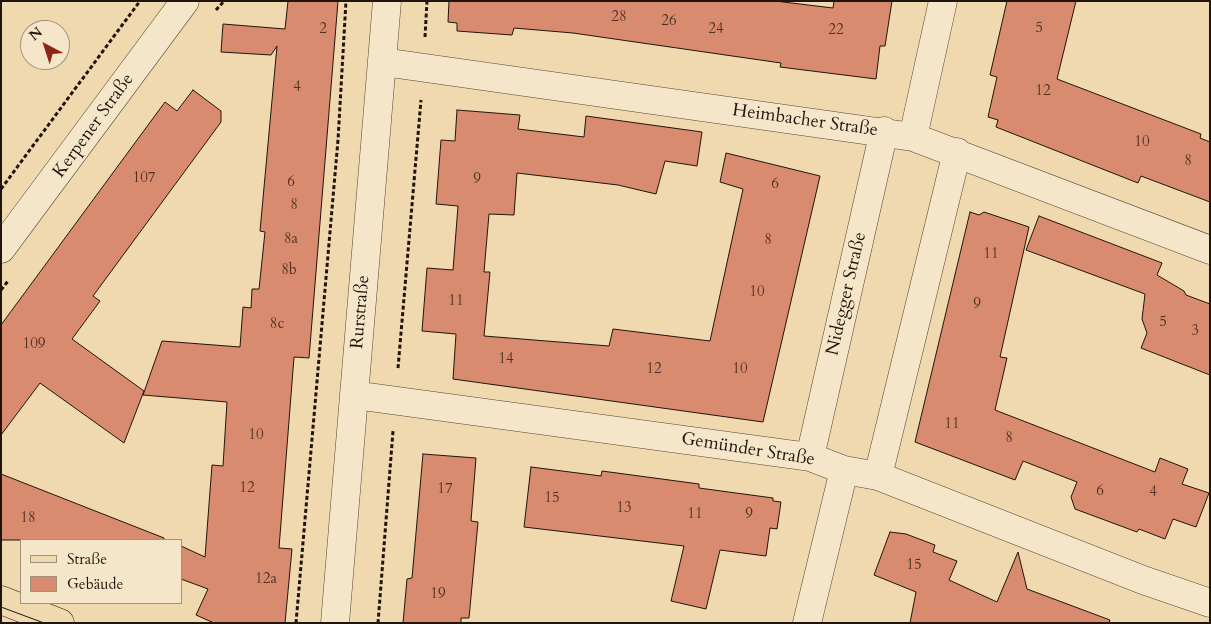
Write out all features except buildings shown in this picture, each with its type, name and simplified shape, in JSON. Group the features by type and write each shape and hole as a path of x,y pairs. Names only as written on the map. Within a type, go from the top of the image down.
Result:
{"main road":[{"path":"1,600 60,623"}],"street":[{"name":"Kerpener Straße","path":"1,249 185,1"},
{"name":"Rurstraße","path":"335,623 387,1"},
{"path":"913,137 943,1"},
{"name":"Heimbacher Straße","path":"383,62 884,131 913,137 957,152 1210,250"},
{"name":"Nidegger Straße","path":"810,457 884,131"},
{"path":"878,476 957,152"},
{"name":"Gemünder Straße","path":"354,395 810,457 844,470 878,476 1143,580 1210,603"},
{"path":"807,623 844,470"}],"path":[{"path":"1,189 140,1"},
{"path":"296,623 338,140 346,1"},
{"path":"378,623 427,1"}],"tram line":[{"path":"1,607 44,623"}]}
